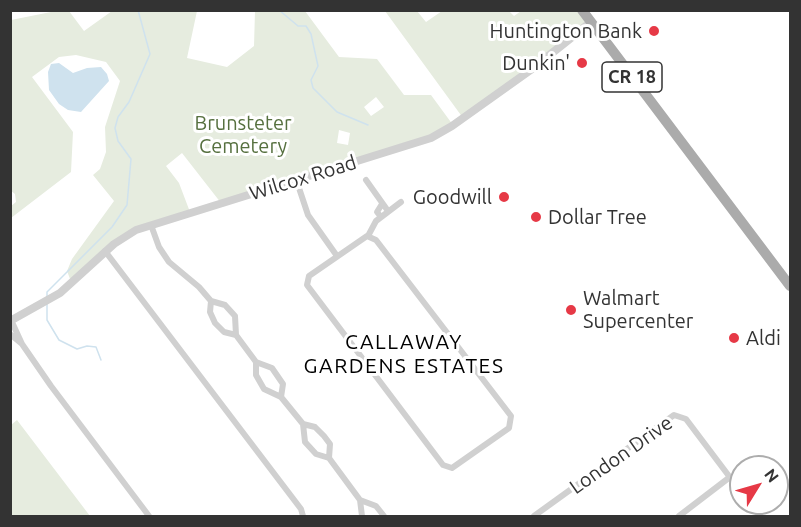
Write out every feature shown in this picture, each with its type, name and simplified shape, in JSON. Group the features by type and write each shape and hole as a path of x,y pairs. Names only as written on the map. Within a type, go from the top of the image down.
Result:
{"main road":[{"name":"CR 18","path":"582,10 790,286"}],"street":[{"name":"Wilcox Road","path":"11,320 60,293 105,251 124,237 152,225 296,179 420,143 442,133 532,69 591,22"},
{"path":"296,179 308,215 337,256"},
{"path":"366,180 388,212"},
{"path":"368,236 376,240 511,416 509,428 455,466 443,465 308,287 309,276 360,239 368,236 381,217 402,202"},
{"path":"381,217 377,212 382,204"},
{"path":"152,225 159,247 169,262 199,287 211,301 225,305 235,316 236,335 256,362 272,368 282,384 281,397"},
{"path":"105,251 301,509 303,516"},
{"path":"211,301 210,312 215,323 224,332 236,335"},
{"path":"11,320 22,344 149,516"},
{"path":"10,334 22,344"},
{"path":"256,362 257,378 264,389 281,397 303,424 305,442 316,454 329,458 360,500 362,516"},
{"name":"London Drive","path":"534,516 671,416 679,415 686,419 729,476"},
{"path":"303,424 315,427 324,436 330,444 329,458"},
{"path":"679,516 729,478"},
{"path":"360,500 376,506 384,516"}],"green space":[{"name":"Brunsteter Cemetery","path":"56,11 69,11 84,31 112,11 197,11 187,58 227,67 254,46 255,11 305,11 339,57 377,59 404,95 431,95 453,125 442,133 221,203 182,153 166,166 179,183 190,212 136,230 72,284 67,271 72,259 114,201 93,175 100,169 106,152 105,127 120,81 106,62 76,55 59,57 32,77 73,132 71,172 11,218 11,206 16,202 15,194 10,190 11,20","holes":["376,97 384,107 371,116 364,107","339,130 350,133 348,145 337,143"]},
{"path":"385,11 417,11 426,22 442,11 509,11 514,16 521,11 582,11 591,22 463,118"},
{"path":"17,420 90,516 11,516 11,425"}],"water":[{"path":"59,63 73,73 87,68 101,67 107,74 109,81 81,112 68,110 59,104 49,90 48,72 51,64"}],"waterway":[{"path":"47,298 47,292 112,227 127,205 131,159 118,141 115,128 118,117 129,102 150,54 138,10"},
{"path":"279,10 298,26 306,26 311,34 318,66 311,80 313,88 337,112 368,125"},
{"path":"47,302 47,320 59,340 77,349 87,346 96,347 101,360"}],"place":[{"name":"Huntington Bank","path":"654,31"},
{"name":"Dunkin'","path":"582,63"},
{"name":"Goodwill","path":"504,197"},
{"name":"Dollar Tree","path":"536,217"},
{"name":"Walmart Supercenter","path":"571,310"},
{"name":"Aldi","path":"734,338"}],"district":[{"name":"CALLAWAY GARDENS ESTATES","path":"404,354"}]}
